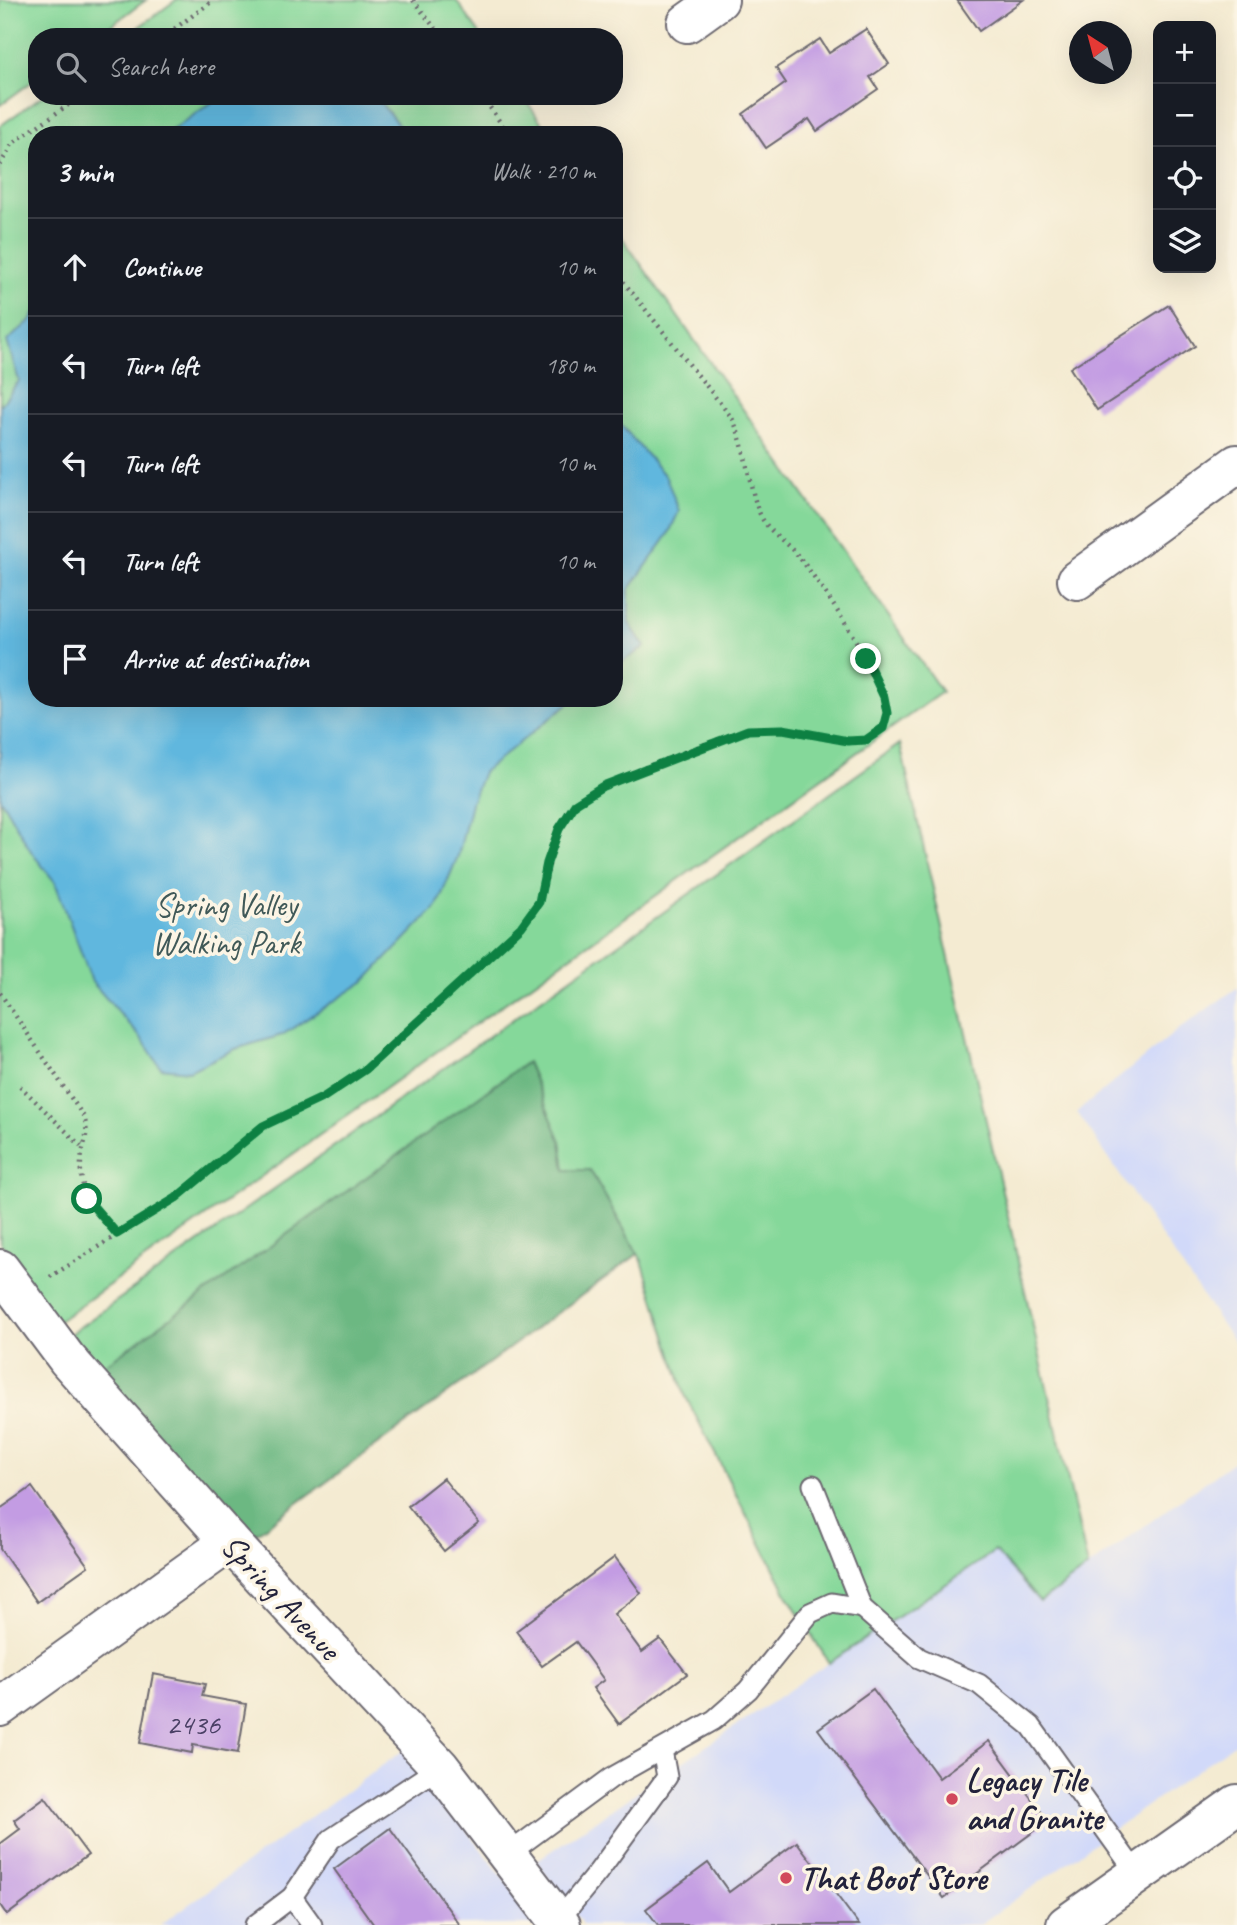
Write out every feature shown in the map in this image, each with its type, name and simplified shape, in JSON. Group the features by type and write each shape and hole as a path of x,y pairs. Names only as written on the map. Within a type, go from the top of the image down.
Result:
{"street":[{"path":"687,23 719,0"},
{"path":"1077,580 1237,464"},
{"name":"Spring Avenue","path":"10,1282 66,1359 230,1542 440,1768 560,1923"},
{"path":"0,1707 230,1542"},
{"path":"1066,1925 1237,1804"}],"lane":[{"path":"813,1485 862,1608 919,1658 979,1684 1031,1726 1137,1874"},
{"path":"508,1854 611,1778 714,1720 748,1690 810,1613 832,1603 862,1608"},
{"path":"560,1923 667,1777 662,1750"},
{"path":"255,1925 292,1897 331,1839 440,1768"},
{"path":"292,1897 312,1925"}],"path":[{"path":"175,28 214,0"},
{"path":"413,0 436,28"},
{"path":"38,126 68,105"},
{"path":"488,105 503,126"},
{"path":"0,165 13,143 28,133"},
{"path":"10,1282 117,1234 176,1198 263,1126 324,1097 366,1069 521,927 539,902 547,863 559,829 576,803 603,786 748,730 783,729 848,741 866,740 883,728 887,713 884,697 866,659 800,558 766,524 759,511 743,439 732,418 623,281"},
{"path":"0,993 84,1117 88,1130 79,1177 87,1199 117,1234"},
{"path":"20,1086 83,1148"}],"shaded area":[{"path":"1237,988 1237,1347 1077,1112 1179,1029"},
{"path":"1237,1459 1237,1742 979,1925 583,1925 536,1861 995,1551 1040,1602"},
{"path":"404,1750 540,1925 160,1925"}],"green space":[{"path":"0,0 146,0 107,28 28,28 28,85 0,105"},
{"path":"176,0 456,0 476,28 137,28"},
{"name":"Spring Valley Walking Park","path":"29,105 529,105 544,126 28,126 28,707 623,707 623,239 942,692 57,1322 0,1242 0,126"},
{"path":"900,744 1088,1567 1040,1602 995,1551 829,1663 789,1598 685,1395 642,1261 590,1170 565,1171 561,1141 99,1369 70,1334"},
{"path":"527,1062 561,1141 565,1170 590,1170 638,1254 250,1538 99,1369"}],"water":[{"path":"208,105 382,105 400,126 178,126"},
{"path":"28,323 28,707 564,707 483,772 471,803 458,856 437,906 365,981 282,1035 235,1049 189,1071 161,1068 142,1039 92,982 55,882 32,853 0,798 0,406 19,381 7,341"},
{"path":"623,427 666,477 679,511 668,535 629,590 629,623 645,647 623,661"}],"building":[{"path":"957,0 1023,0 979,31"},
{"path":"866,29 889,64 870,77 878,89 817,131 809,119 766,148 743,114 786,83 776,68 820,39 829,53"},
{"path":"1169,305 1195,346 1097,410 1070,368"},
{"path":"443,1478 479,1523 444,1551 408,1506"},
{"path":"32,1487 88,1566 37,1602 0,1549 0,1509"},
{"path":"615,1557 641,1593 614,1614 642,1652 660,1639 687,1674 619,1724 593,1688 604,1680 576,1642 542,1666 516,1631"},
{"path":"153,1674 205,1684 202,1696 246,1704 238,1753 193,1745 192,1753 140,1743"},
{"name":"Legacy Tile and Granite","path":"873,1689 939,1778 989,1741 1048,1821 944,1898 818,1729"},
{"path":"45,1797 88,1855 7,1915 0,1905 0,1844 20,1829 14,1820"},
{"path":"390,1828 460,1925 374,1925 334,1869"},
{"name":"That Boot Store","path":"797,1842 859,1925 658,1925 646,1909 708,1863 729,1892"}],"place":[{"name":"Legacy Tile and Granite","path":"952,1799"},
{"name":"That Boot Store","path":"786,1878"}],"route":[{"path":"87,1199 117,1234 176,1198 245,1138 263,1126 324,1097 366,1069 521,927 539,902 547,863 559,829 576,803 603,786 748,730 783,729 848,741 866,740 883,728 887,713 884,697 866,659"}]}
